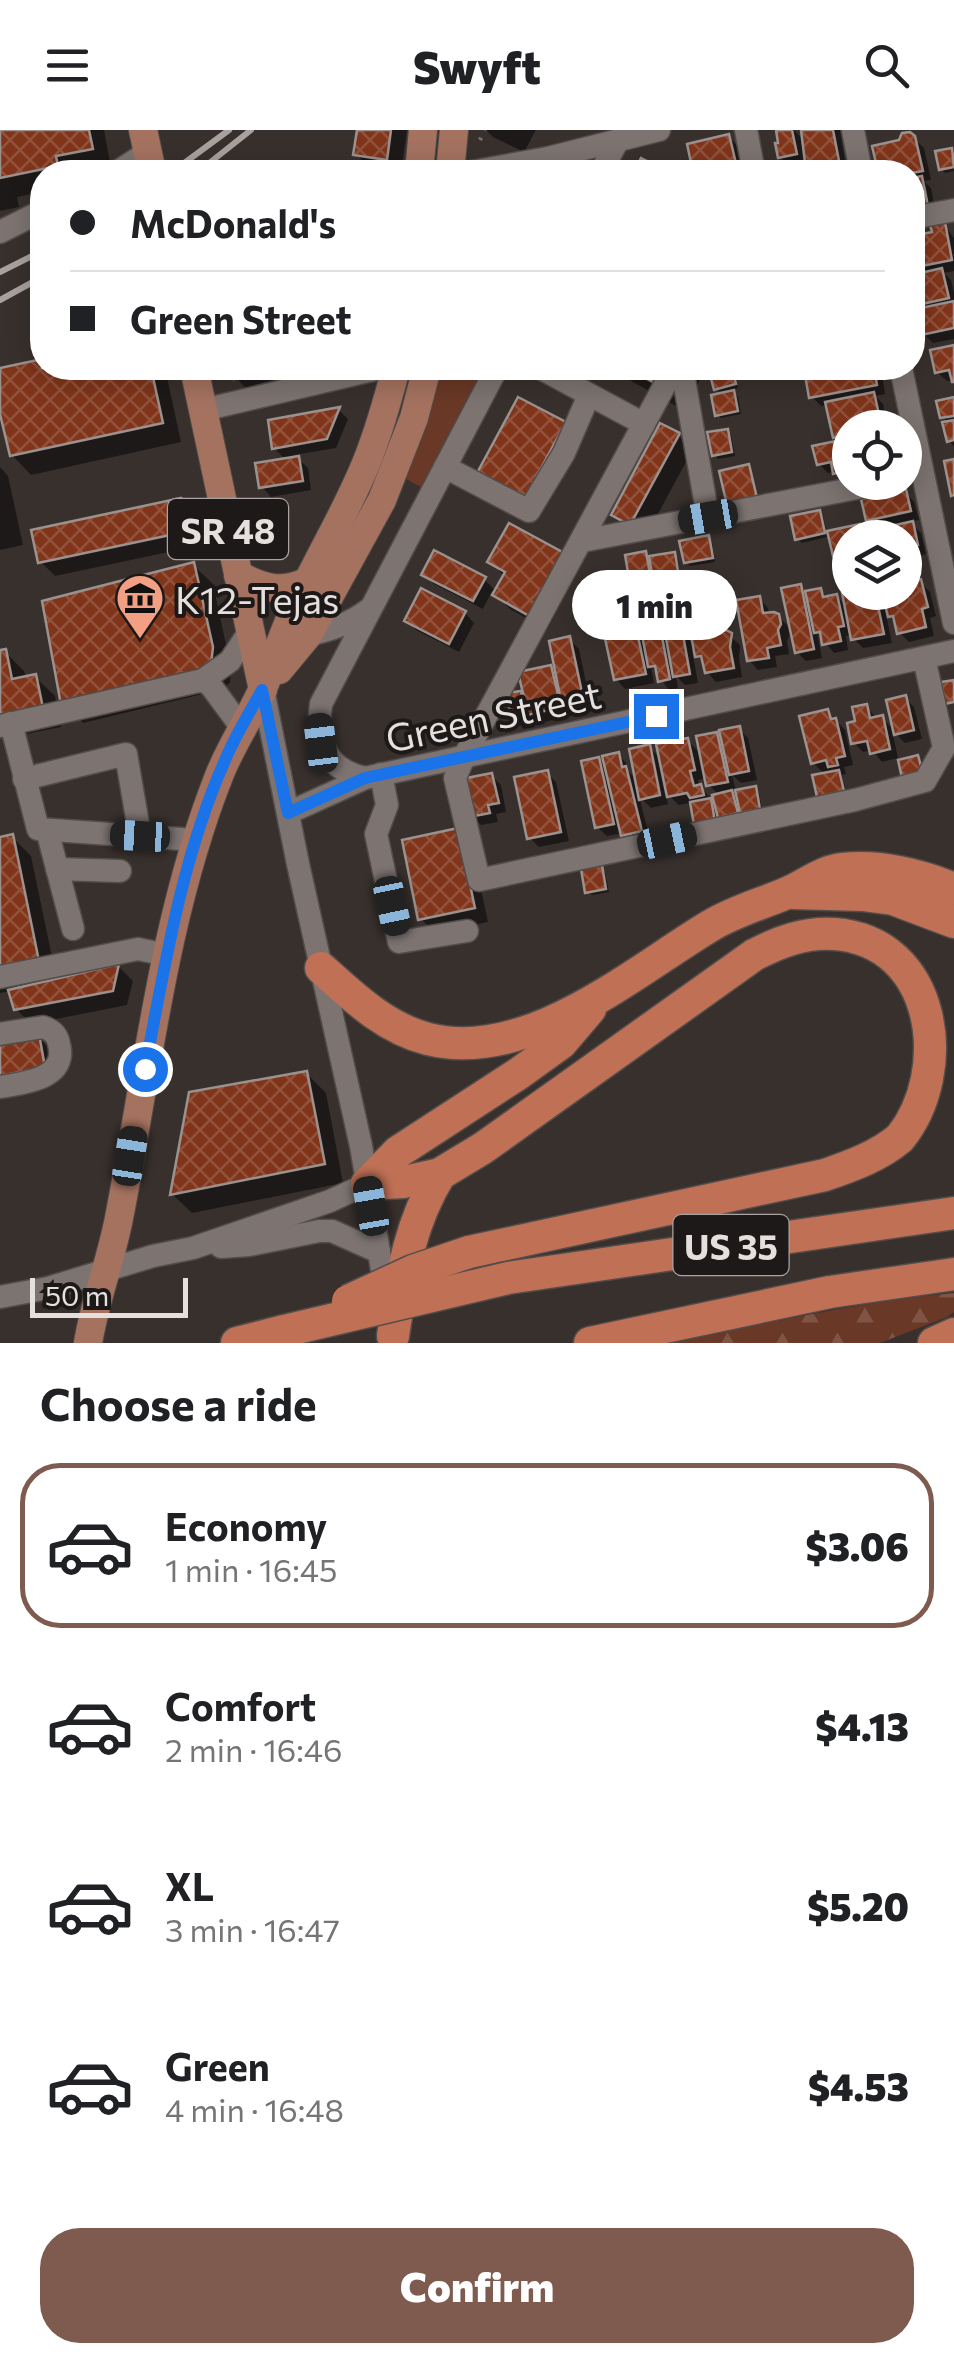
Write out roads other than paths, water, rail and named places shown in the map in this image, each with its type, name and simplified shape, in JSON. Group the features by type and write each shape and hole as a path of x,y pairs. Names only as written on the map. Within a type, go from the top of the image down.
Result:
{"highway":[{"path":"321,968 390,1024 422,1037 454,1043 480,1042 508,1036 598,1000 713,924 812,878 841,869 890,870 954,890"},
{"path":"788,892 893,899 954,922"},
{"path":"284,1332 413,1271 469,1252 825,1174 877,1154 900,1138 918,1118 935,1085 942,1047 939,1023 918,978 899,959 856,937 806,935 754,955 483,1148 440,1174 404,1182 367,1184"},
{"path":"367,1184 398,1152 561,1043 598,1000"},
{"path":"393,1339 410,1234 440,1174"},
{"name":"US 35","path":"238,1343 508,1278 954,1213"},
{"path":"590,1343 830,1292 954,1274"},
{"path":"934,1343 954,1334"}],"main road":[{"path":"420,160 423,130"},
{"path":"456,160 467,135"},
{"name":"SR 48","path":"197,380 262,690"},
{"path":"88,1343 118,1222 167,955 196,840 218,778 262,690 295,607 367,461 393,380"},
{"path":"262,690 308,635 360,542 391,481 423,380"},
{"path":"238,575 265,588 286,589 308,581"}],"street":[{"path":"537,160 660,130"},
{"path":"746,130 752,160"},
{"path":"852,130 858,160"},
{"path":"607,160 618,140"},
{"path":"925,216 954,210"},
{"path":"0,232 30,218"},
{"path":"203,410 327,380"},
{"path":"467,931 399,942 376,834 387,805 373,776 342,770 329,757 321,743 319,722 321,704 491,380"},
{"path":"561,380 644,424"},
{"path":"668,380 455,778 480,880 836,804 925,781 944,748 924,658"},
{"path":"684,380 708,517"},
{"path":"902,380 906,410"},
{"path":"445,466 529,511 564,453 588,395"},
{"path":"922,492 930,506 954,623"},
{"path":"582,541 832,493"},
{"path":"930,506 954,501"},
{"path":"308,635 354,621 370,608"},
{"path":"196,840 38,828 5,725 204,680 230,660 250,631"},
{"name":"Green Street","path":"288,813 373,776 954,651"},
{"path":"204,680 242,728"},
{"path":"262,690 361,1146 393,1339"},
{"path":"24,779 126,754 140,836"},
{"path":"47,830 73,929"},
{"path":"57,869 120,871"},
{"path":"0,976 138,949 167,955"},
{"path":"0,1034 43,1027 56,1035 61,1049 56,1067 40,1079 0,1087"},
{"path":"0,1297 48,1288 193,1248 330,1201 367,1184"},
{"path":"193,1248 249,1246 332,1231 379,1252"}],"railway":[{"path":"188,160 229,130"},
{"path":"213,160 251,130"},
{"path":"0,272 30,257"},
{"path":"0,300 30,284"}],"place":[{"name":"K12-Tejas","path":"140,640"}]}
